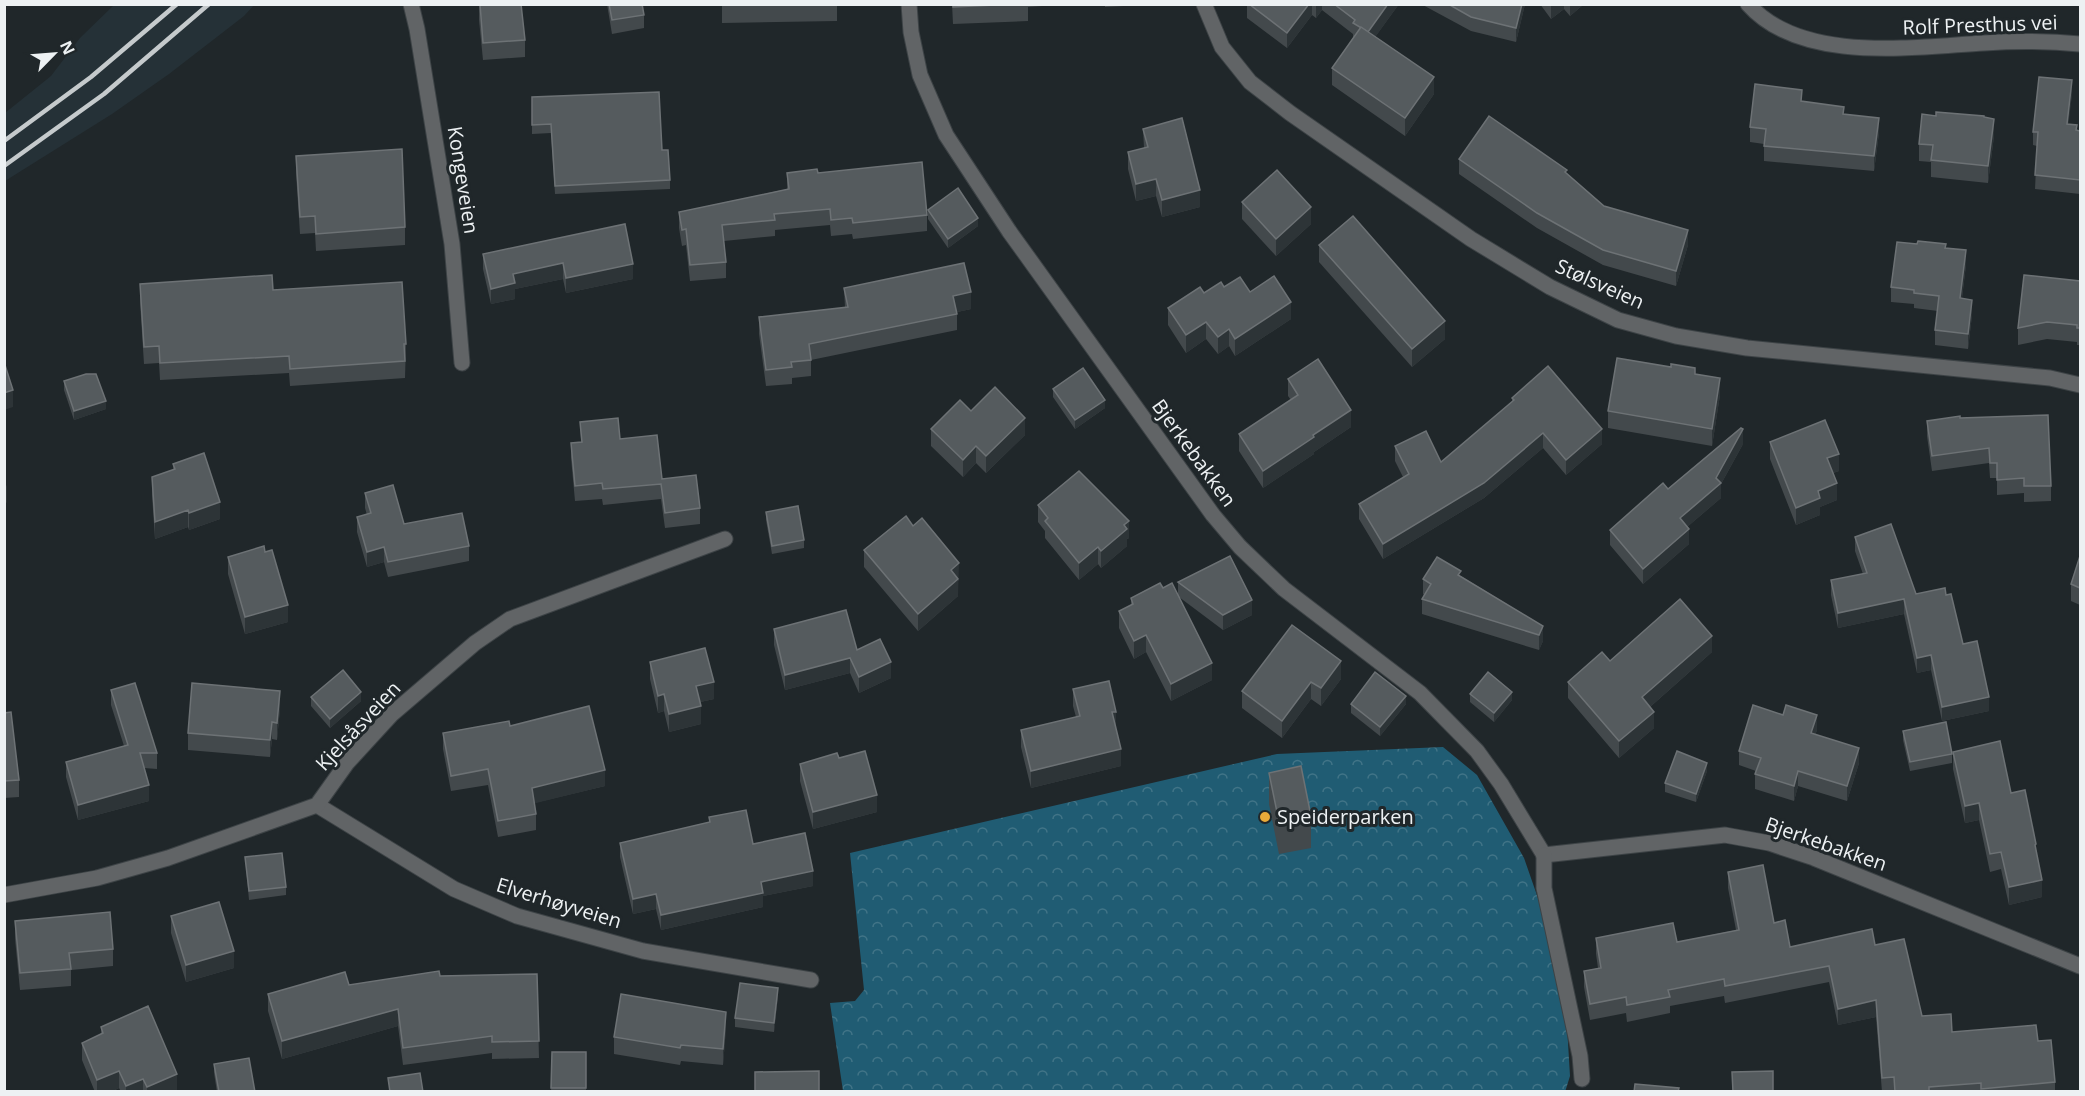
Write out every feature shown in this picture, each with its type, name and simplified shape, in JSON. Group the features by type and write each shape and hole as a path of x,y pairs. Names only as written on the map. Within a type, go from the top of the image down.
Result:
{"street":[{"name":"Kongeveien","path":"411,4 452,244 462,363"},
{"name":"Bjerkebakken","path":"909,4 911,32 920,75 946,135 1009,231 1212,515 1240,547 1284,589 1420,693 1477,751 1501,784 1544,855 1725,835 1769,843 1844,870 2080,966"},
{"name":"Stølsveien","path":"1204,4 1222,47 1250,82 1290,113 1471,239 1550,287 1618,320 1676,336 1747,348 2050,378 2080,385"},
{"name":"Rolf Presthus vei","path":"1748,4 1757,15 1792,35 1830,44 1875,50 1999,43 2080,44"},
{"name":"Kjelsåsveien","path":"317,805 347,763 392,714 475,643 510,619 725,539"},
{"path":"4,895 97,878 168,858 317,805"},
{"name":"Elverhøyveien","path":"317,805 454,889 517,916 643,951 811,980"},
{"path":"1544,855 1544,888 1580,1056 1582,1079"}],"shaded area":[{"path":"114,5 254,5 244,16 169,74 112,114 5,181 5,113 51,76 80,38"}],"green space":[{"path":"1443,747 1477,775 1524,858 1540,904 1567,1026 1570,1076 1565,1092 843,1091 830,1003 855,1001 864,990 850,853 1277,754"}],"building":[{"path":"480,4 521,4 525,40 483,43"},
{"path":"609,4 642,4 644,15 612,20"},
{"path":"722,4 793,4 722,5"},
{"path":"953,4 1020,4 953,7"},
{"path":"1249,4 1309,4 1287,33"},
{"path":"1334,4 1388,4 1368,32 1353,23 1355,20"},
{"path":"1448,4 1522,4 1516,28 1471,17"},
{"path":"1361,27 1434,77 1405,118 1332,68"},
{"path":"2039,77 2072,80 2067,124 2077,125 2076,130 2080,131 2080,180 2035,175 2038,132 2033,132"},
{"path":"1755,84 1802,90 1801,101 1844,107 1843,114 1879,118 1874,156 1764,146 1766,129 1750,127"},
{"path":"659,92 662,150 668,150 670,180 555,186 551,124 532,125 532,97"},
{"path":"1936,112 1994,119 1988,166 1931,160 1933,145 1919,144 1922,114 1936,116"},
{"path":"1489,116 1567,170 1565,172 1604,206 1688,230 1676,271 1603,250 1537,213 1459,159"},
{"path":"1182,118 1200,190 1162,200 1156,179 1136,184 1128,152 1148,147 1143,129"},
{"path":"402,149 405,227 316,234 315,216 300,217 296,156"},
{"path":"922,162 927,215 853,223 852,218 831,220 830,209 774,214 775,220 722,225 726,262 690,265 686,229 682,230 679,212 789,189 787,173 817,169 818,173"},
{"path":"1277,170 1311,207 1276,239 1242,202"},
{"path":"958,188 978,218 948,239 928,210"},
{"path":"1353,216 1445,321 1412,349 1319,245"},
{"path":"625,224 633,264 566,278 563,263 513,274 515,283 491,289 483,254"},
{"path":"1918,241 1946,244 1945,248 1966,250 1960,298 1972,300 1968,334 1935,330 1939,296 1891,287 1897,242 1917,244"},
{"path":"964,263 971,292 953,296 957,314 809,344 811,360 791,362 792,367 766,370 759,317 848,307 844,288"},
{"path":"272,275 273,290 402,282 405,361 290,369 289,356 160,363 159,346 144,347 140,284"},
{"path":"2024,275 2080,281 2080,328 2077,328 2077,325 2047,322 2018,328"},
{"path":"1274,276 1291,302 1235,339 1229,329 1218,337 1206,322 1186,335 1168,308 1200,287 1204,293 1221,282 1224,287 1240,277 1250,292"},
{"path":"1617,358 1671,367 1671,364 1695,368 1695,374 1720,378 1712,429 1608,411"},
{"path":"1318,359 1351,410 1263,471 1239,434 1298,395 1288,379"},
{"path":"4,362 13,390 4,393"},
{"path":"1548,366 1602,429 1566,460 1543,433 1484,483 1383,544 1359,504 1409,474 1395,446 1426,431 1441,462 1514,400 1512,398"},
{"path":"1083,368 1105,400 1075,420 1053,389"},
{"path":"86,374 96,374 106,401 74,411 64,381"},
{"path":"995,387 1025,418 986,456 976,446 963,460 931,429 960,400 971,411"},
{"path":"2048,415 2051,486 2024,486 2024,478 1997,480 1997,463 1990,463 1989,448 1932,456 1927,421 1960,416 1960,418"},
{"path":"618,418 620,439 657,435 662,479 696,475 700,508 665,513 661,484 603,489 602,483 575,486 571,443 582,442 580,422"},
{"path":"1825,420 1839,454 1827,458 1837,483 1818,491 1820,498 1796,508 1770,442"},
{"path":"1741,428 1743,429 1716,478 1721,483 1680,518 1689,529 1643,569 1610,530 1663,483 1668,489"},
{"path":"204,453 220,502 155,522 152,477 175,469 173,464"},
{"path":"1079,471 1129,521 1124,525 1127,529 1101,551 1098,547 1079,563 1045,521 1048,518 1038,505"},
{"path":"393,485 404,524 462,513 469,546 388,562 384,547 367,552 357,517 371,513 365,493"},
{"path":"798,506 804,540 772,546 766,512"},
{"path":"906,516 913,526 922,518 959,563 951,570 958,579 918,614 864,550"},
{"path":"1891,524 1916,594 1945,588 1946,595 1951,594 1963,644 1977,641 1989,697 1942,707 1931,655 1917,658 1904,599 1838,613 1831,580 1867,573 1855,537"},
{"path":"264,546 265,552 272,550 288,605 245,617 228,557"},
{"path":"1230,556 1252,600 1223,615 1178,582"},
{"path":"2080,556 2080,588 2071,584"},
{"path":"1437,557 1461,571 1458,575 1543,626 1539,635 1422,599 1431,584 1423,579"},
{"path":"1160,583 1163,588 1172,583 1212,663 1171,684 1146,635 1134,641 1119,611 1133,604 1131,598"},
{"path":"1680,599 1712,636 1642,697 1654,712 1619,741 1568,682 1602,652 1610,661"},
{"path":"846,610 857,650 880,639 891,662 859,677 850,658 785,675 774,629"},
{"path":"1292,625 1341,661 1321,688 1311,682 1282,721 1242,691"},
{"path":"705,648 714,682 696,686 701,706 669,714 664,694 658,696 650,662"},
{"path":"343,670 361,692 330,719 311,697"},
{"path":"1375,672 1406,696 1380,727 1351,704"},
{"path":"1488,672 1512,692 1494,713 1470,694"},
{"path":"1109,681 1116,712 1112,712 1121,749 1031,771 1021,730 1080,716 1073,689"},
{"path":"135,683 157,753 140,753 149,785 78,805 66,762 128,745 111,690"},
{"path":"192,683 280,691 277,723 272,722 270,740 188,733"},
{"path":"1753,705 1783,715 1786,705 1817,715 1811,733 1859,748 1847,786 1798,771 1794,786 1755,774 1761,758 1739,751"},
{"path":"589,706 605,770 532,788 536,814 498,821 488,769 451,776 443,733 509,721 510,726"},
{"path":"11,712 19,780 4,781 4,713"},
{"path":"1946,722 1952,754 1910,762 1903,731"},
{"path":"2000,741 2011,793 2025,790 2042,880 2009,887 2001,852 1990,854 1979,803 1965,806 1953,752"},
{"path":"865,751 877,795 813,812 800,764 837,753 839,758"},
{"path":"1677,751 1707,763 1696,794 1665,783"},
{"path":"1301,766 1311,816 1279,822 1269,773"},
{"path":"746,810 753,844 805,833 813,871 761,882 763,893 661,915 656,894 633,899 620,843 710,822 709,817"},
{"path":"282,853 286,887 249,891 245,857"},
{"path":"1763,865 1774,923 1785,920 1790,947 1872,929 1875,945 1904,939 1922,1016 1951,1014 1952,1032 2036,1025 2038,1041 2051,1040 2055,1082 1981,1089 1981,1083 1929,1087 1929,1092 1895,1092 1894,1077 1882,1078 1876,1000 1838,1009 1829,966 1725,986 1724,979 1668,990 1670,997 1627,1005 1626,997 1590,1004 1584,971 1601,968 1596,938 1673,923 1677,942 1739,930 1728,872"},
{"path":"219,902 234,951 186,965 171,916"},
{"path":"110,912 113,949 69,953 71,969 20,973 15,921"},
{"path":"439,971 440,976 537,974 539,1041 492,1042 492,1036 403,1048 398,1009 282,1041 268,994 345,972 349,985"},
{"path":"740,983 778,988 774,1023 735,1018"},
{"path":"621,994 726,1012 723,1049 681,1045 680,1048 614,1037"},
{"path":"148,1006 177,1074 147,1087 143,1079 126,1086 119,1071 97,1080 82,1043 103,1033 101,1027"},
{"path":"552,1052 586,1052 586,1088 551,1088"},
{"path":"249,1058 255,1092 219,1092 214,1064"},
{"path":"819,1071 819,1092 755,1092 755,1072"},
{"path":"1773,1071 1773,1092 1733,1092 1732,1072"},
{"path":"420,1073 423,1092 390,1092 388,1078"},
{"path":"1635,1084 1679,1088 1678,1092 1634,1092"}],"railway":[{"path":"4,141 91,77 177,4"},
{"path":"4,166 104,94 209,4"}],"place":[{"name":"Speiderparken","path":"1265,817"}]}
